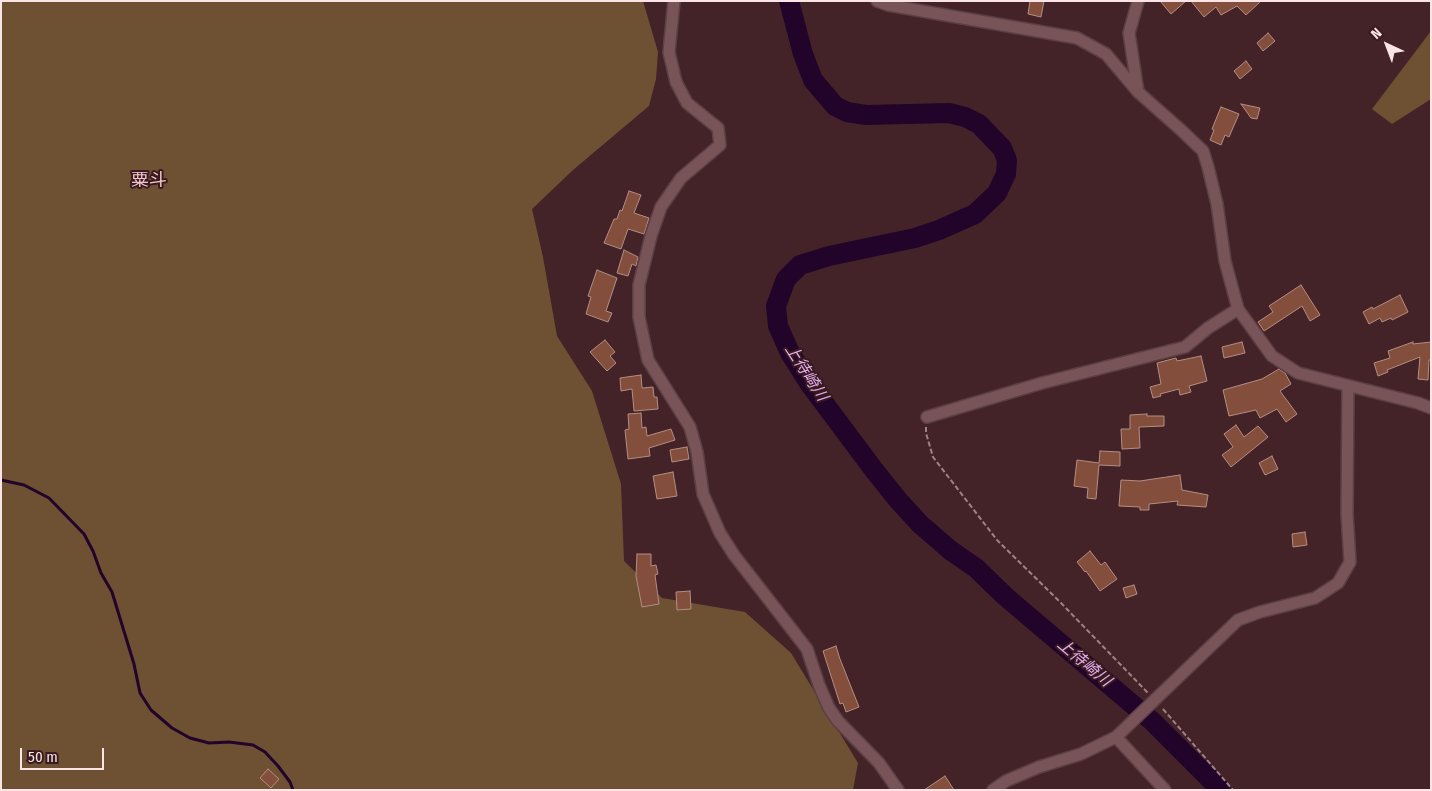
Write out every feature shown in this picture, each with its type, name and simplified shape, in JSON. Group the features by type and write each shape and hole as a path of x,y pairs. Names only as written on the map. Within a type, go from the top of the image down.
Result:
{"street":[{"path":"674,1 669,52 676,82 687,103 718,128 720,145 681,178 661,207 651,236 639,285 639,317 648,360 690,427 697,452 703,494 720,533 734,555 807,649 819,685 833,714 878,764 898,790"},
{"path":"877,1 888,5 1077,38 1106,54 1138,92 1203,151 1217,204 1225,262 1238,308 1272,356 1298,373 1418,402 1431,408"},
{"path":"1138,1 1129,33 1138,92"},
{"path":"927,417 1042,383 1185,347 1208,328 1238,308"},
{"path":"993,790 1006,781 1039,766 1082,754 1116,737 1238,620 1260,612 1314,598 1338,583 1350,562 1347,514 1348,386"},
{"path":"1116,737 1165,790"}],"path":[{"path":"927,417 926,433 933,457 997,540 1155,701 1233,790"}],"shaded area":[{"path":"1,1 643,1 658,52 656,79 649,106 573,170 532,209 543,257 557,336 592,391 621,484 624,561 662,598 745,612 791,653 858,763 853,790 1,790"},
{"path":"1431,31 1431,99 1392,124 1372,109"}],"building":[{"path":"1030,1 1044,1 1041,17 1028,14"},
{"path":"1160,1 1186,1 1171,14"},
{"path":"1191,1 1261,1 1246,15 1237,6 1221,15 1216,7 1204,17"},
{"path":"1268,33 1275,41 1263,51 1257,43"},
{"path":"1246,61 1252,69 1240,79 1234,71"},
{"path":"1241,104 1260,108 1257,119 1251,118"},
{"path":"1221,107 1239,114 1229,137 1225,135 1221,145 1210,140 1214,130 1212,129"},
{"path":"629,191 641,195 634,213 649,218 644,234 628,229 621,249 604,243 614,219 617,219 620,210 622,211"},
{"path":"624,250 638,257 636,266 632,264 628,276 617,273"},
{"path":"597,270 617,278 606,311 612,313 608,322 586,314 591,297 588,296"},
{"path":"1301,285 1320,315 1310,321 1302,306 1264,331 1258,322 1273,312 1269,306"},
{"path":"1400,295 1408,312 1392,320 1391,318 1382,322 1380,318 1369,324 1363,312"},
{"path":"605,340 615,352 610,356 616,363 607,371 590,352"},
{"path":"1242,342 1245,353 1224,358 1222,347"},
{"path":"1413,342 1413,344 1431,342 1428,380 1418,379 1420,357 1387,370 1388,372 1378,376 1374,363 1390,358 1388,351"},
{"path":"1201,356 1207,381 1189,386 1191,392 1180,395 1179,389 1153,398 1150,387 1161,384 1157,363 1176,358 1177,361"},
{"path":"1279,369 1285,373 1291,384 1280,391 1297,414 1286,422 1277,409 1260,418 1256,410 1229,416 1223,390 1262,379"},
{"path":"641,375 642,388 653,387 654,397 657,397 658,409 634,411 632,389 621,391 620,378"},
{"path":"641,413 642,428 646,427 647,436 671,429 675,440 649,448 650,456 628,459 625,430 629,429 628,414"},
{"path":"1147,414 1147,416 1164,416 1164,426 1139,427 1140,448 1122,449 1121,429 1130,429 1130,415"},
{"path":"1236,425 1244,437 1258,426 1268,437 1231,467 1222,455 1233,447 1224,434"},
{"path":"687,447 689,459 672,462 670,450"},
{"path":"1100,451 1120,452 1120,466 1099,465 1096,499 1087,498 1088,488 1074,486 1077,460 1099,463"},
{"path":"1272,456 1278,469 1265,475 1259,463"},
{"path":"673,472 677,496 657,499 653,476"},
{"path":"1180,475 1182,490 1208,495 1206,507 1177,505 1178,501 1149,504 1149,510 1140,510 1140,507 1119,506 1121,480 1140,481"},
{"path":"1305,532 1307,545 1293,547 1292,534"},
{"path":"1090,551 1101,565 1105,562 1117,579 1100,591 1077,562"},
{"path":"637,554 651,554 651,566 656,565 658,574 655,575 659,604 642,607 636,576"},
{"path":"1134,585 1137,594 1126,598 1123,588"},
{"path":"690,591 691,609 677,610 676,592"},
{"path":"836,646 859,707 846,712 843,703 840,704 823,651"},
{"path":"268,769 279,779 271,788 260,778"},
{"path":"945,776 954,790 924,790"}],"waterway":[{"name":"上待崎川","path":"789,1 803,54 813,80 835,106 847,112 866,115 949,113 965,117 979,124 1002,148 1007,160 1006,174 997,193 975,214 915,238 829,256 800,265 786,279 776,306 778,326 790,353 809,383 874,470 920,524 950,550 976,568 1006,597 1152,721 1221,790"},
{"path":"1,480 24,485 49,498 84,534 101,573 112,592 134,664 140,693 151,710 172,728 190,738 209,743 229,742 253,745 265,752 278,766 290,782 293,790"}],"district":[{"name":"粟斗","path":"149,181"}]}
